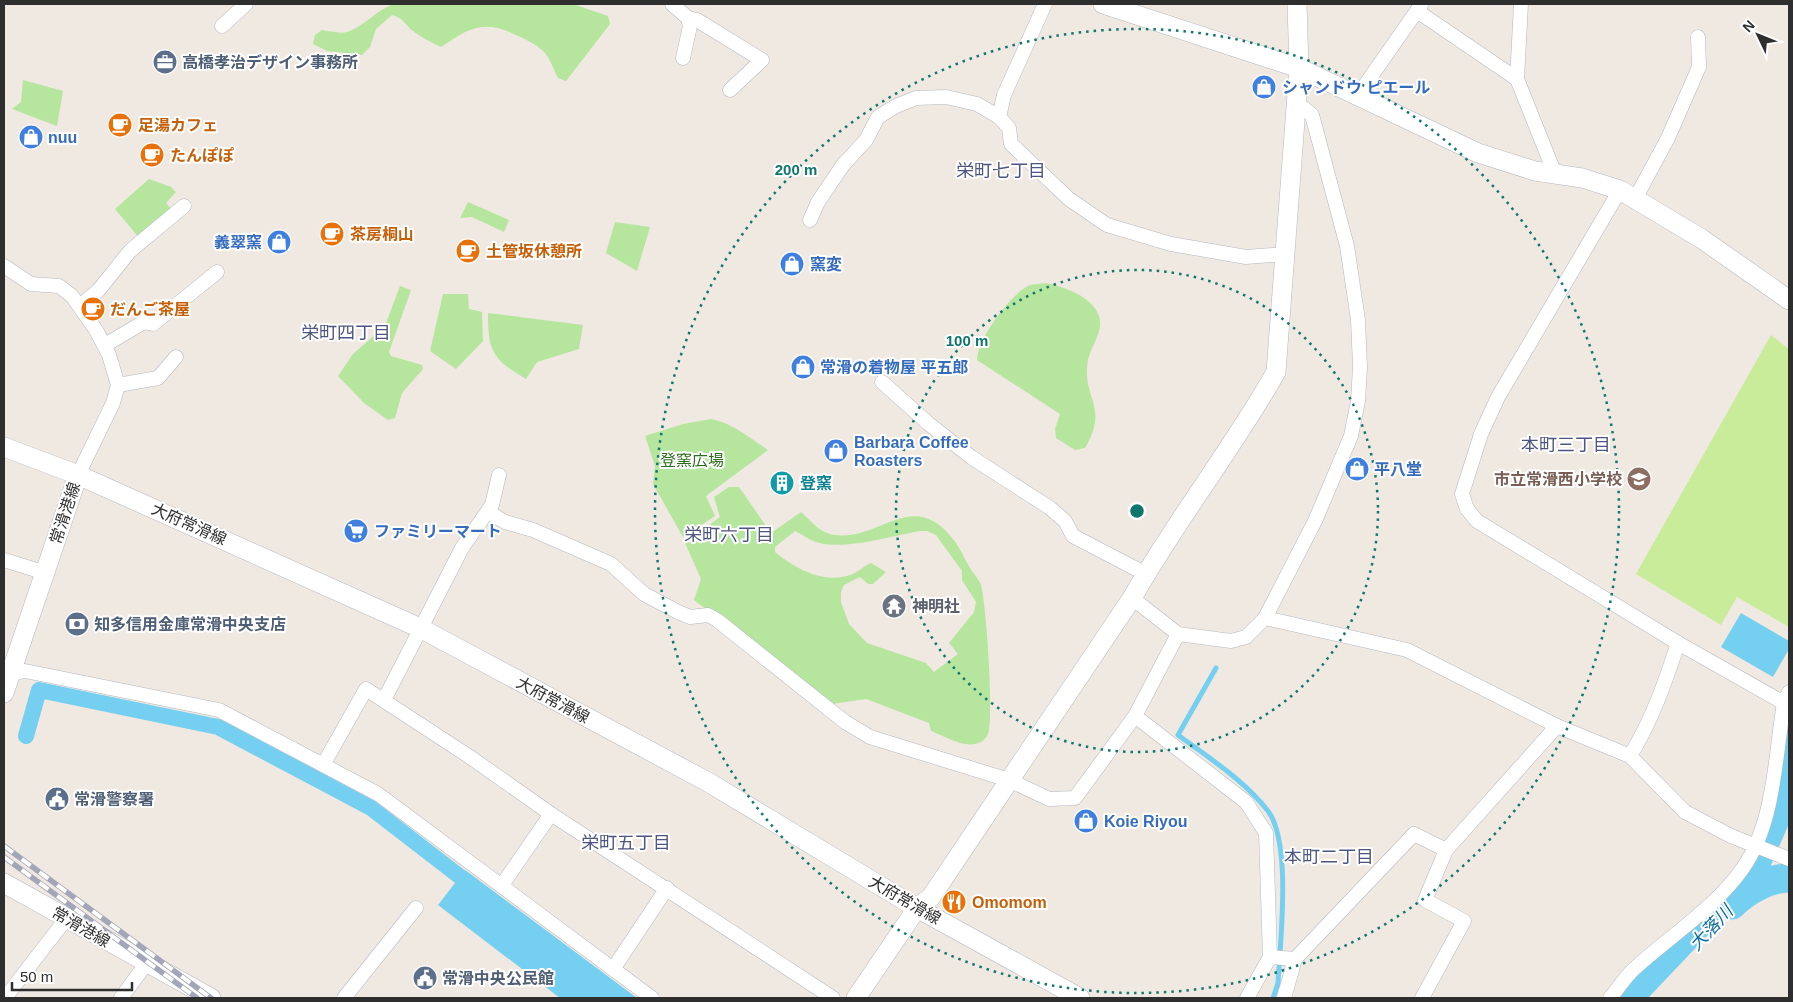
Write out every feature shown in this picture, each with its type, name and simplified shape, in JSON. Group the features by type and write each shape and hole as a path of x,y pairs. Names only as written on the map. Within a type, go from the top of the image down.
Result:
{"street":[{"path":"222,26 246,4"},
{"path":"672,4 688,18 697,20 762,60 730,90"},
{"path":"1000,117 1004,95 1045,4"},
{"path":"1104,4 1298,68 1478,152 1535,171 1582,178 1628,195 1702,239 1789,300"},
{"path":"856,998 917,908 930,897 1132,598 1255,409 1276,372 1298,68 1297,4"},
{"path":"1521,4 1517,79 1555,174"},
{"path":"1358,95 1419,7 1517,79"},
{"path":"683,58 690,26 688,18"},
{"path":"1610,998 1632,971 1723,892 1743,867 1763,849 1786,697 1678,643 1477,521 1467,509 1462,494 1481,434 1498,397 1628,195 1668,138 1698,68 1698,37"},
{"path":"810,220 818,202 843,165 866,140 878,116 916,98 946,97 977,104 1000,117 1009,128 1011,144 1069,200 1107,225 1171,244 1246,257 1286,254"},
{"path":"1132,598 1178,634 1231,641 1246,637 1265,618 1315,521 1351,436 1358,401 1360,367 1358,320 1346,246 1312,115 1296,102"},
{"path":"80,306 98,291 130,251 184,206"},
{"path":"4,266 31,284 59,286 72,296 105,345 118,385 113,403 78,475"},
{"path":"105,345 144,322 153,324 217,272"},
{"path":"118,385 158,378 176,358"},
{"path":"882,382 929,424 972,457 1050,508 1065,521 1073,536 1146,574"},
{"name":"大府常滑線","path":"4,447 78,475 420,628 708,782 917,908 1080,998"},
{"name":"常滑港線","path":"4,693 7,674 46,574 78,475"},
{"path":"384,700 462,548 488,512 500,475"},
{"path":"488,512 505,522 533,530 611,564 644,594 678,612 690,617 708,615 717,620 838,717 870,737 1009,780 1048,799 1075,798 1135,716 1178,634"},
{"path":"4,560 46,574"},
{"path":"1265,618 1408,650 1557,726 1630,756 1685,812 1763,849 1789,859"},
{"path":"1630,756 1643,734 1662,691 1678,643"},
{"path":"7,674 25,671 219,710 378,794 652,998"},
{"path":"323,765 366,689 470,757 551,814 833,998"},
{"path":"1135,716 1246,802 1266,833 1271,957 1247,998"},
{"path":"1422,998 1464,921 1425,900 1446,850 1557,726"},
{"path":"502,885 551,814"},
{"path":"1284,998 1293,959 1414,834 1446,850"},
{"name":"常滑港線","path":"4,883 146,964 211,998"},
{"path":"613,969 667,888"},
{"path":"344,998 416,908"},
{"path":"5,998 66,919"},
{"path":"1271,957 1293,959"},
{"path":"121,998 146,964"}],"green space":[{"path":"395,4 573,4 608,16 610,24 566,81 558,78 548,57 537,46 516,35 494,27 477,28 468,31 441,47 420,36 402,20 392,15 376,29 370,47 362,55 327,51 313,44 315,35 322,30 338,33 347,32 360,26 388,6"},
{"path":"23,80 63,91 57,126 12,109 21,102"},
{"path":"149,179 171,187 176,192 166,203 173,211 140,239 115,209"},
{"path":"468,202 509,220 504,232 472,217 460,218"},
{"path":"615,222 650,227 637,271 606,253"},
{"path":"1046,283 1069,290 1084,298 1099,316 1100,328 1088,360 1087,373 1095,412 1095,422 1092,434 1085,448 1075,450 1056,438 1055,429 1060,414 977,360 978,351 989,329 1005,307 1014,297 1030,285"},
{"path":"400,286 411,290 389,352 391,356 422,365 423,369 402,393 395,418 388,420 364,403 338,376 353,354 385,326"},
{"path":"443,294 468,294 469,309 482,312 483,341 456,369 430,351"},
{"path":"488,313 583,325 579,349 537,362 526,379 506,366 494,353 489,337"},
{"path":"1771,335 1789,349 1789,627 1737,597 1721,625 1636,574"},
{"name":"登窯広場","path":"711,419 734,427 768,450 706,496 715,516 683,537 653,484 655,466 645,436 683,424"},
{"path":"729,487 739,487 771,533 801,512 821,530 835,535 851,535 867,531 910,516 924,517 938,524 956,543 981,585 990,688 987,736 975,744 960,743 931,731 929,723 866,699 832,704 694,600 701,579 685,543 720,517 714,497","holes":["795,531 816,542 840,545 867,542 920,531 927,531 936,535 962,571 962,580 976,602 974,612 949,643 958,654 934,672 926,663 867,643 849,624 841,602 841,592 844,585 860,577 868,584 873,584 886,572 871,563 853,574 830,578 801,569 775,552 775,547"]}],"water":[{"path":"1741,613 1789,641 1789,649 1773,677 1721,647"},
{"path":"1757,861 1754,883 1764,885 1743,898 1648,998 1616,998 1650,963 1723,897"},
{"path":"465,870 637,998 560,998 438,905"}],"waterway":[{"path":"1216,668 1178,735 1226,770 1248,789 1268,811 1275,826 1280,846 1283,894 1278,983 1273,998"},
{"path":"26,736 39,690 218,727 371,808 476,889"},
{"path":"1742,895 1774,822 1789,742"},
{"name":"大落川","path":"1732,905 1758,886 1774,880 1789,878"}],"railway":[{"path":"4,846 211,998"},
{"path":"4,857 197,998"}],"place":[{"name":"高橋孝治デザイン事務所","path":"165,62"},
{"name":"シャンドウ ピエール","path":"1264,87"},
{"name":"足湯カフェ","path":"120,125"},
{"name":"nuu","path":"31,137"},
{"name":"たんぽぽ","path":"152,155"},
{"name":"茶房桐山","path":"332,234"},
{"name":"義翠窯","path":"279,242"},
{"name":"土管坂休憩所","path":"468,251"},
{"name":"窯変","path":"792,264"},
{"name":"だんご茶屋","path":"93,309"},
{"name":"常滑の着物屋 平五郎","path":"803,367"},
{"name":"Barbara Coffee Roasters","path":"836,451"},
{"name":"平八堂","path":"1357,469"},
{"name":"市立常滑西小学校","path":"1639,479"},
{"name":"登窯","path":"782,483"},
{"name":"ファミリーマート","path":"356,531"},
{"name":"神明社","path":"894,606"},
{"name":"知多信用金庫常滑中央支店","path":"77,624"},
{"name":"常滑警察署","path":"57,799"},
{"name":"Koie Riyou","path":"1086,821"},
{"name":"Omomom","path":"954,902"},
{"name":"常滑中央公民館","path":"425,978"}],"district":[{"name":"栄町七丁目","path":"1001,171"},
{"name":"栄町四丁目","path":"346,333"},
{"name":"本町三丁目","path":"1566,445"},
{"name":"栄町六丁目","path":"729,535"},
{"name":"栄町五丁目","path":"626,843"},
{"name":"本町二丁目","path":"1329,857"}]}
